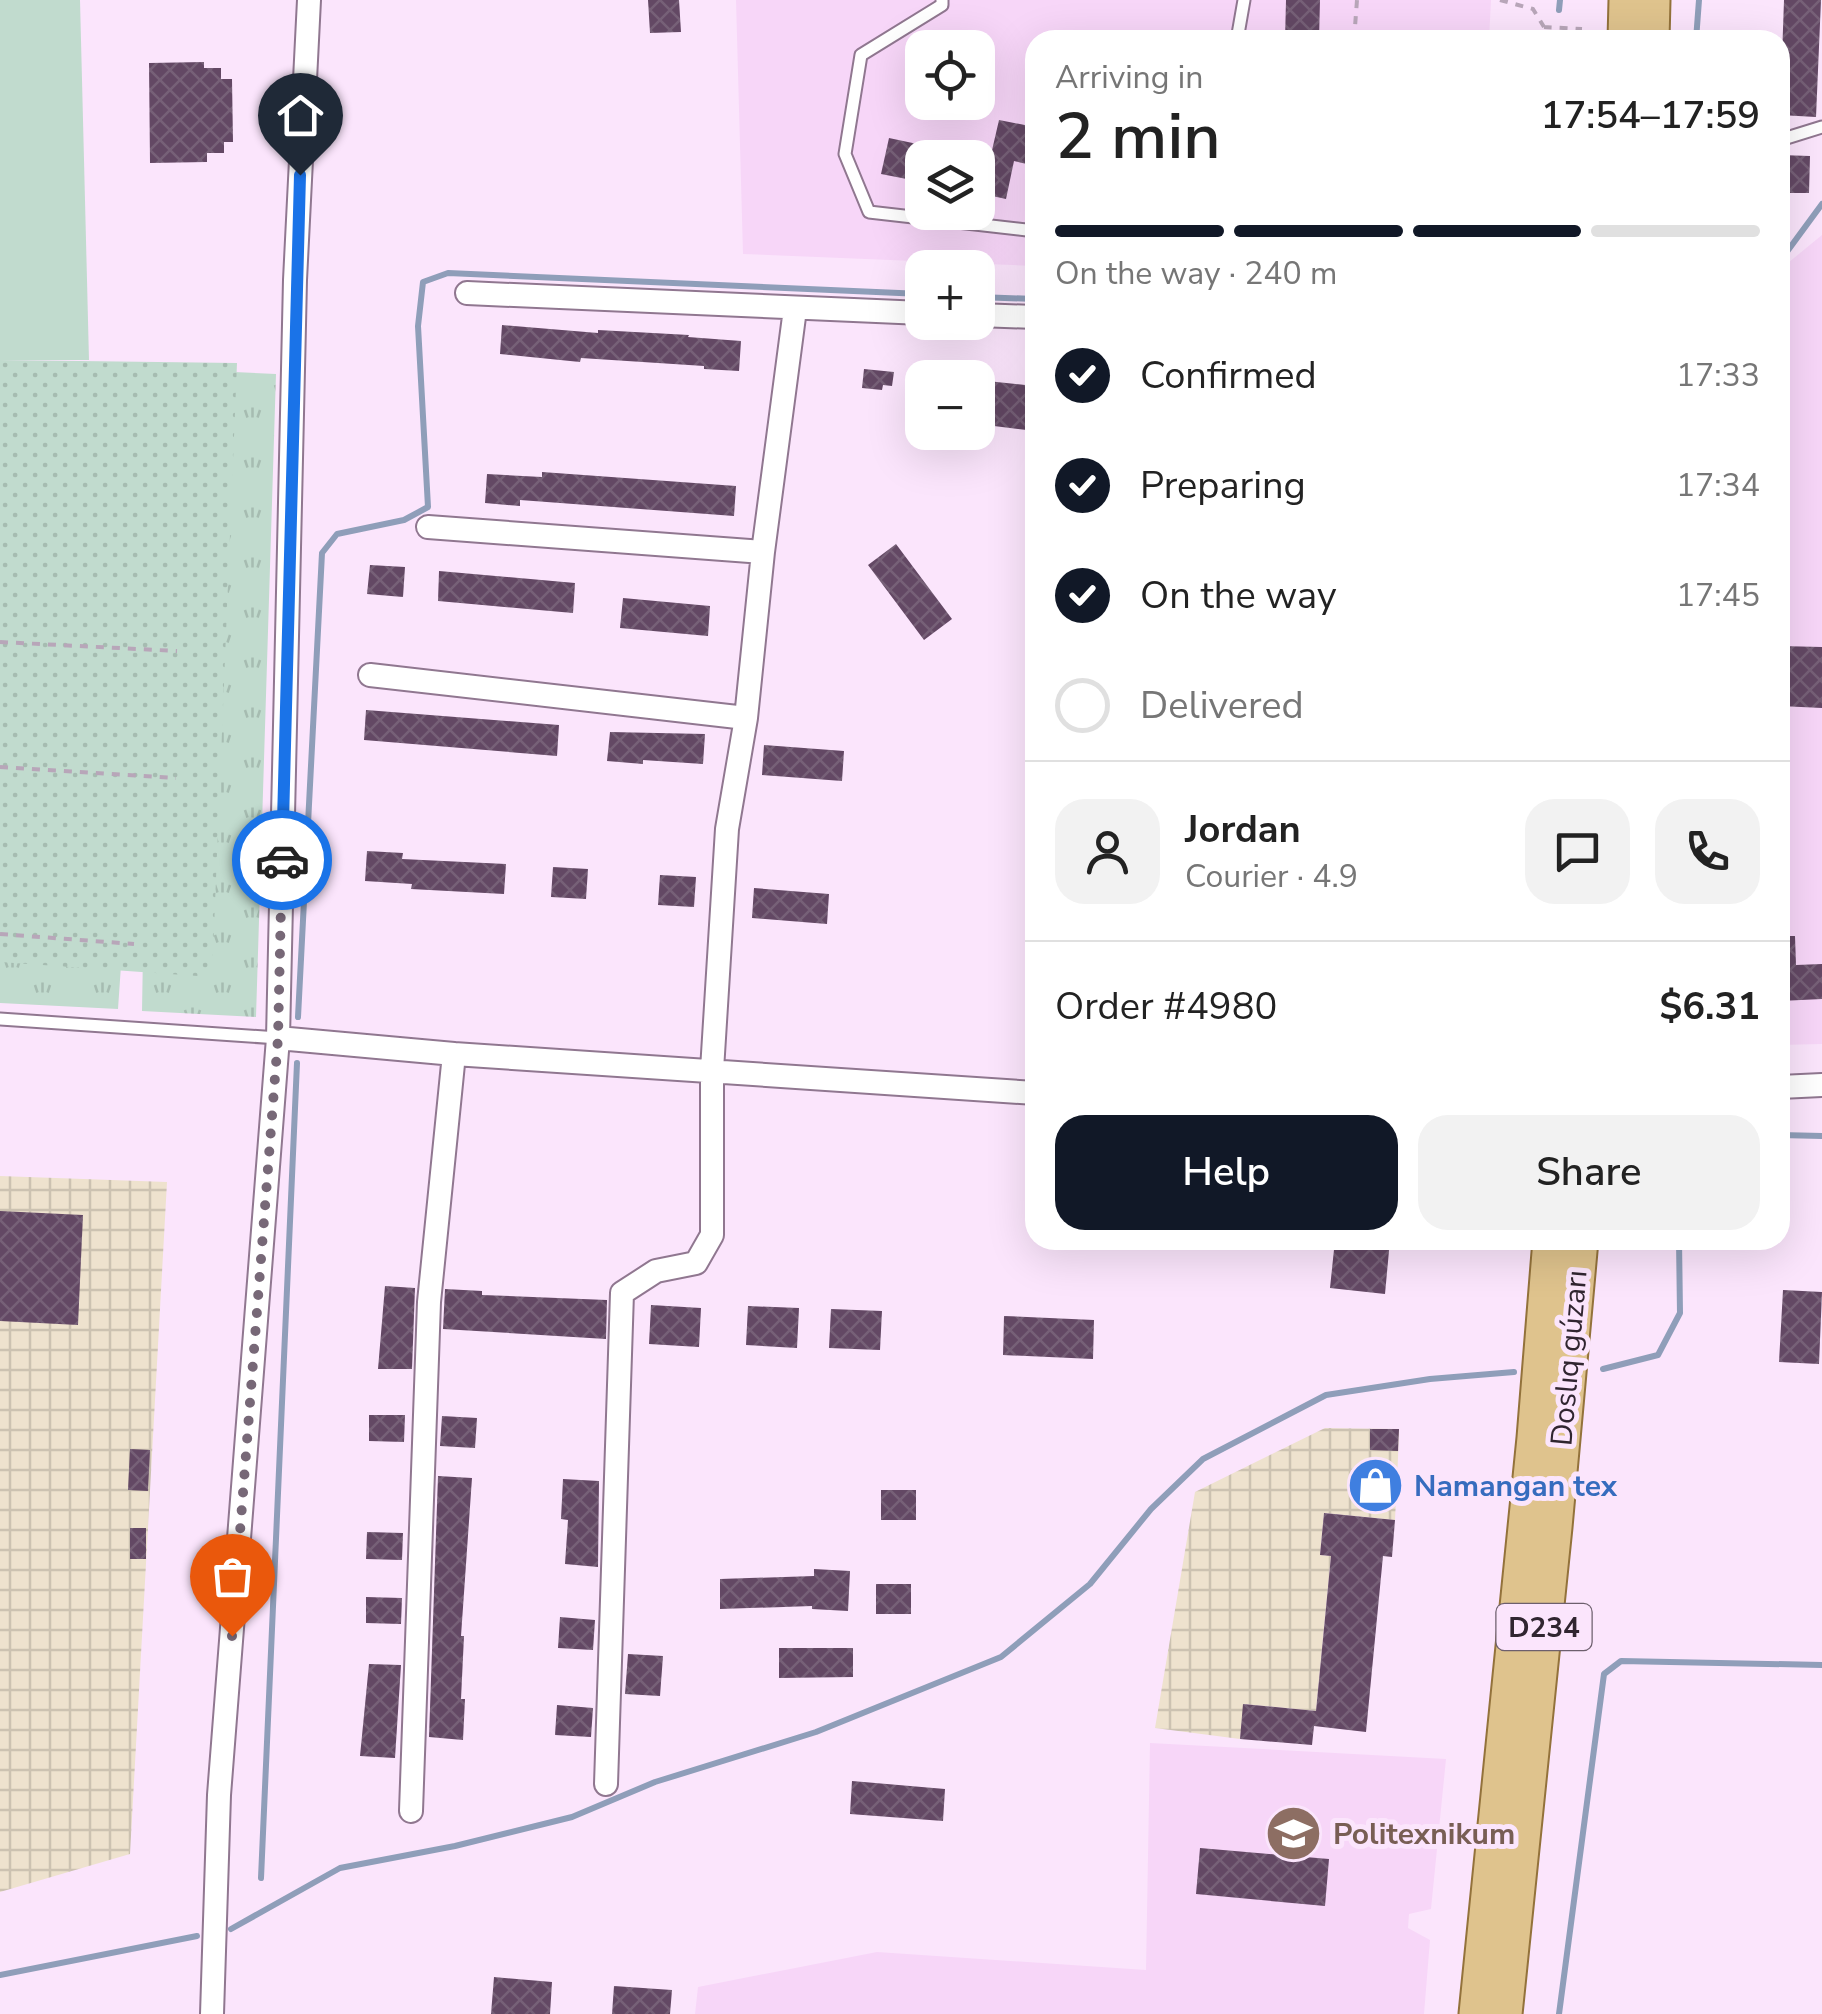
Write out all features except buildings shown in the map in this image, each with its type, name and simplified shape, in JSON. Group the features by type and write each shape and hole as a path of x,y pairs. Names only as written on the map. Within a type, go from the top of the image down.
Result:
{"main road":[{"path":"1626,30 1627,0"},
{"path":"1650,30 1652,0"},
{"name":"Doslıq gúzarı","path":"1477,2014 1550,1250"},
{"name":"Doslıq gúzarı","path":"1504,2014 1579,1250"}],"street":[{"path":"212,2014 219,1795 278,1038 296,280 309,0"},
{"path":"467,293 905,312"},
{"path":"606,1784 622,1293 656,1271 696,1263 712,1235 712,1070 727,829 746,718 763,552 796,308"},
{"path":"995,316 1025,317"},
{"path":"428,527 763,552"},
{"path":"370,675 746,718"},
{"path":"278,1038 1025,1093"},
{"path":"411,1811 430,1302 454,1054"},
{"path":"1790,1086 1822,1084"}],"lane":[{"path":"942,0 942,6 861,55 845,154 869,212 1025,231"},
{"path":"1239,30 1244,0"},
{"path":"1790,137 1822,127"},
{"path":"0,1018 278,1038"}],"path":[{"path":"1355,30 1357,0"},
{"path":"1500,0 1533,9 1544,27"},
{"path":"1544,27 1582,29"},
{"path":"0,642 177,651"},
{"path":"0,767 176,778"},
{"path":"0,934 134,944"}],"shaded area":[{"path":"736,0 1491,0 1490,30 1025,30 1025,266 995,264 995,250 905,250 905,261 743,254"},
{"path":"1822,235 1822,1044 1790,1045 1790,261"},
{"path":"0,1176 167,1182 130,1854 0,1892"},
{"path":"1325,1428 1399,1429 1395,1520 1324,1513 1320,1555 1331,1556 1316,1711 1244,1704 1240,1739 1155,1728 1195,1492"},
{"name":"Politexnikum","path":"1150,1743 1446,1759 1431,1909 1409,1914 1408,1928 1430,1940 1424,2014 695,2014 698,1987 877,1952 1146,1970"}],"green space":[{"path":"0,0 80,0 89,360 0,360"},
{"path":"0,360 237,363 212,977 0,962"},
{"path":"230,363 234,372 276,374 256,1017 142,1011 143,952 194,365"},
{"path":"0,943 122,951 118,1009 0,1003"}],"waterway":[{"path":"1559,10 1560,0"},
{"path":"1697,30 1699,0"},
{"path":"1790,248 1822,204"},
{"path":"298,1017 322,553 337,534 404,520 428,507 418,326 423,282 448,273 905,293"},
{"path":"995,298 1025,299"},
{"path":"261,1878 297,1063"},
{"path":"1790,1135 1822,1136"},
{"path":"1603,1369 1658,1355 1680,1313 1679,1250"},
{"path":"231,1929 340,1868 455,1846 572,1817 655,1782 816,1732 1001,1657 1090,1584 1151,1509 1203,1459 1326,1395 1430,1379 1514,1372"},
{"path":"1559,2014 1604,1674 1621,1661 1822,1665"},
{"path":"0,1975 197,1936"}],"way so far":[{"path":"232,1636 278,1038 282,860"}],"place":[{"name":"Namangan tex","path":"1375,1486"},
{"name":"Politexnikum","path":"1294,1834"}],"route":[{"path":"282,860 300,175"}]}
